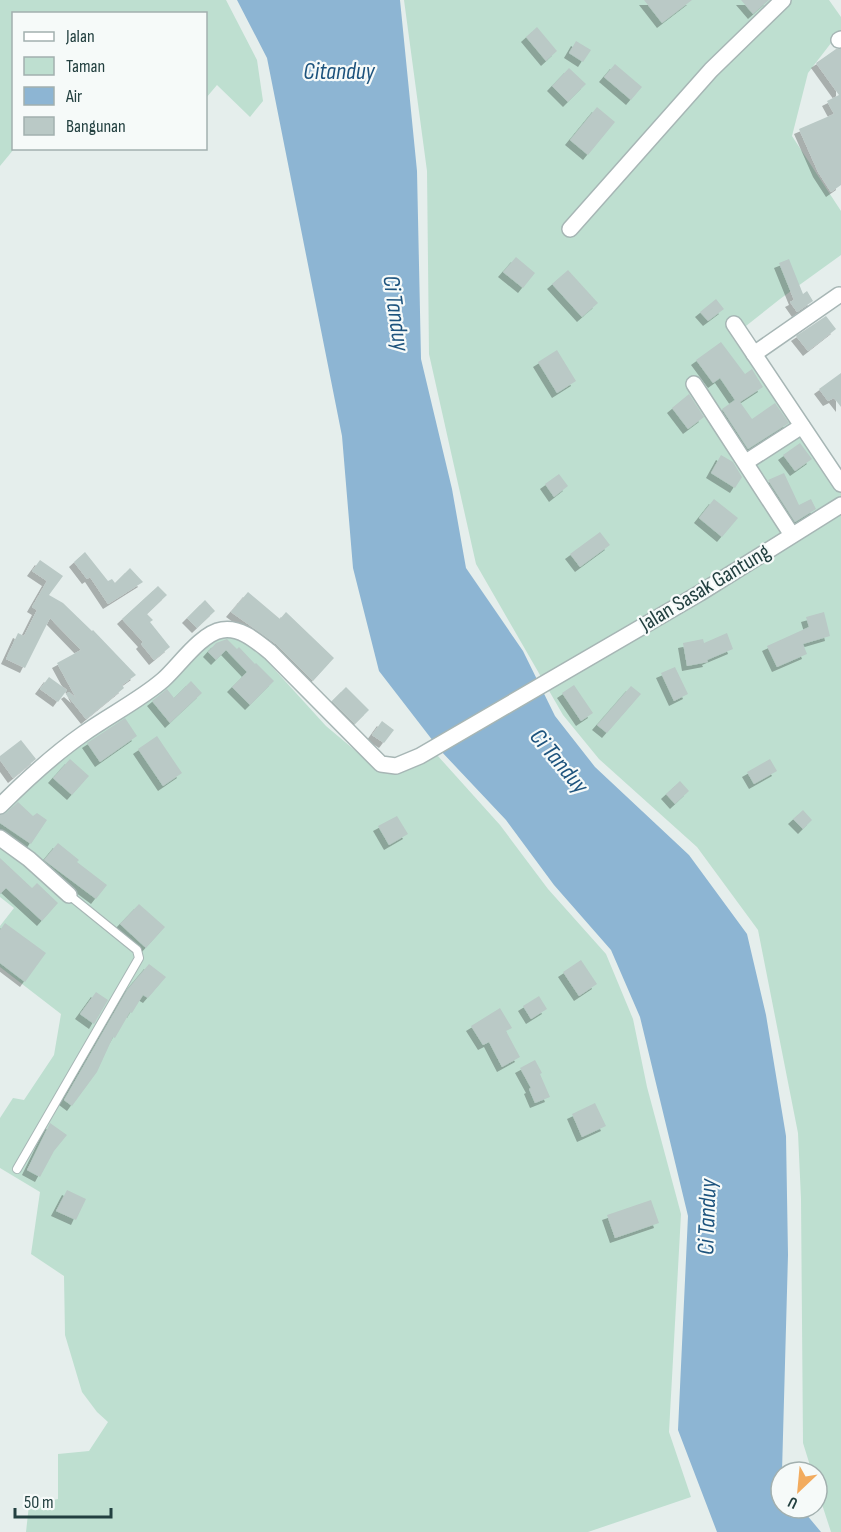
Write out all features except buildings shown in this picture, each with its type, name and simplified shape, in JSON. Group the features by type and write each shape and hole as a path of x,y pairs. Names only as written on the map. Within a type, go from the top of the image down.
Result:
{"street":[{"path":"570,230 711,70 783,0"},
{"path":"754,354 839,296"},
{"path":"734,324 841,483"},
{"path":"694,384 792,536"},
{"path":"746,462 802,426"},
{"name":"Jalan Sasak Gantung","path":"0,806 39,768 82,734 162,681 206,637 220,630 241,631 270,652 381,764 396,766 420,756 700,593 841,505"},
{"path":"0,838 69,895"}],"lane":[{"path":"16,1169 139,958 137,951 69,895"}],"green space":[{"path":"0,0 226,0 257,60 263,101 250,117 217,85 207,97 207,12 12,12 13,150 0,166"},
{"path":"404,0 829,0 841,17 841,30 808,73 792,136 841,211 841,255 732,337 841,488 841,1532 831,1532 827,1520 829,1520 829,1460 808,1460 803,1443 801,1199 798,1133 758,930 697,847 599,759 563,715 476,564 429,354 427,171"},
{"path":"220,635 238,638 265,659 326,726 376,768 422,763 437,755 500,825 548,889 606,954 633,1019 647,1087 681,1214 669,1432 691,1497 588,1532 26,1532 29,1505 58,1499 58,1454 89,1451 108,1422 82,1392 65,1335 64,1276 31,1254 40,1192 0,1168 0,1118 13,1098 24,1100 54,1055 61,1014 0,967 0,926 14,908 0,897 0,811 42,771"}],"water":[{"name":"Citanduy","path":"237,0 400,0 417,171 421,359 452,489 466,568 523,651 555,716 595,767 689,855 747,934 766,1015 786,1136 788,1255 782,1460 769,1460 769,1520 811,1520 821,1532 717,1532 678,1430 688,1216 640,1017 611,950 554,885 506,820 440,750 379,671 353,568 342,436 267,58"}],"water label":[{"name":"Ci Tanduy","path":"396,313"},
{"name":"Ci Tanduy","path":"559,761"},
{"name":"Ci Tanduy","path":"707,1217"}]}
